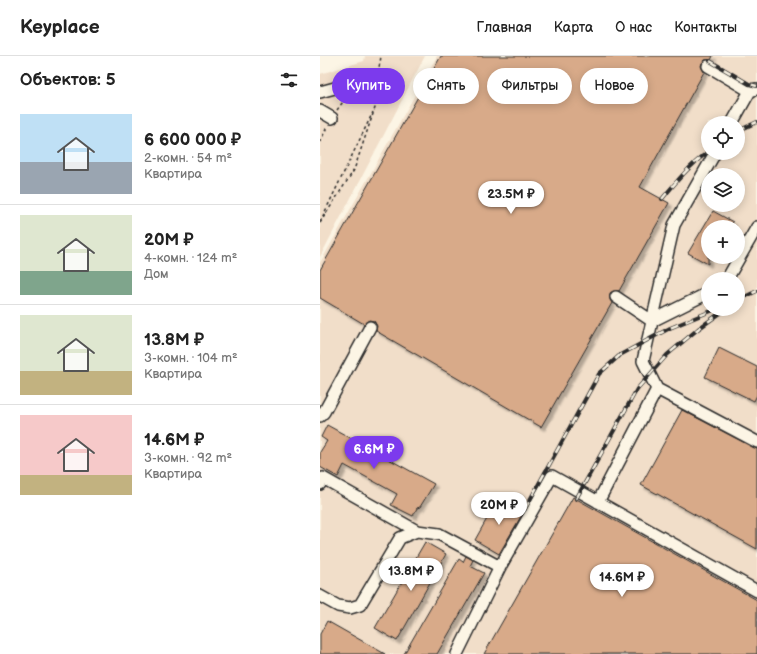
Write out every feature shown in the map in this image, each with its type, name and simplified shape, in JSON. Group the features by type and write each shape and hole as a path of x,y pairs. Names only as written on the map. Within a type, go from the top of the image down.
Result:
{"lane":[{"path":"708,66 754,90 737,116"},
{"path":"320,92 332,89"},
{"path":"320,111 332,118"},
{"path":"711,160 674,225 643,361 657,389 757,442"},
{"path":"731,272 757,227"},
{"path":"616,296 652,321"},
{"path":"652,321 701,296"},
{"path":"320,416 324,412 370,327"},
{"path":"598,502 657,389"},
{"path":"456,654 500,567 552,476 598,502 611,514 757,591"},
{"path":"320,484 323,478 417,531 439,534 500,567"},
{"path":"320,596 338,606 350,608 360,605 400,538 417,531"}],"path":[{"path":"379,68 381,56"},
{"path":"320,142 332,118 342,104"},
{"path":"320,223 354,170 376,105"},
{"path":"320,223 376,105"}],"shaded area":[{"path":"365,56 425,56 419,68 413,68 413,79 405,94 405,68 340,68 364,61"},
{"path":"437,56 757,56 757,654 320,654 320,263 413,98 413,104 479,104 479,68 430,68"},
{"path":"332,70 332,104 400,104 320,257 320,74"}],"building":[{"path":"441,56 713,56 711,60 705,60 702,63 701,66 704,72 640,187 669,203 619,291 613,291 610,293 610,300 612,303 541,427 376,331 377,326 374,321 369,320 364,324 320,298 320,270 414,104 479,104 479,68 434,68"},
{"path":"712,212 715,212 729,220 708,220"},
{"path":"701,231 701,260 688,253"},
{"path":"719,348 757,367 757,395 754,401 705,377"},
{"path":"682,410 757,449 757,549 641,485"},
{"path":"327,425 434,484 413,516 391,505 397,494 344,465 338,477 320,467 320,452 327,441 321,437"},
{"path":"573,497 757,600 757,654 484,654"},
{"path":"498,499 523,513 499,554 475,540"},
{"path":"425,542 446,554 397,641 375,628"},
{"path":"466,556 473,560 470,566 484,573 437,654 404,654 459,559 463,562"},
{"path":"327,621 385,654 320,654 320,634"}],"railway":[{"path":"710,61 749,84 757,86"},
{"path":"745,128 757,122"},
{"path":"662,199 689,168 701,157"},
{"path":"745,297 757,291"},
{"path":"525,509 599,374 620,355 670,328 701,315"},
{"path":"576,499 637,389 667,355 716,316"}]}
